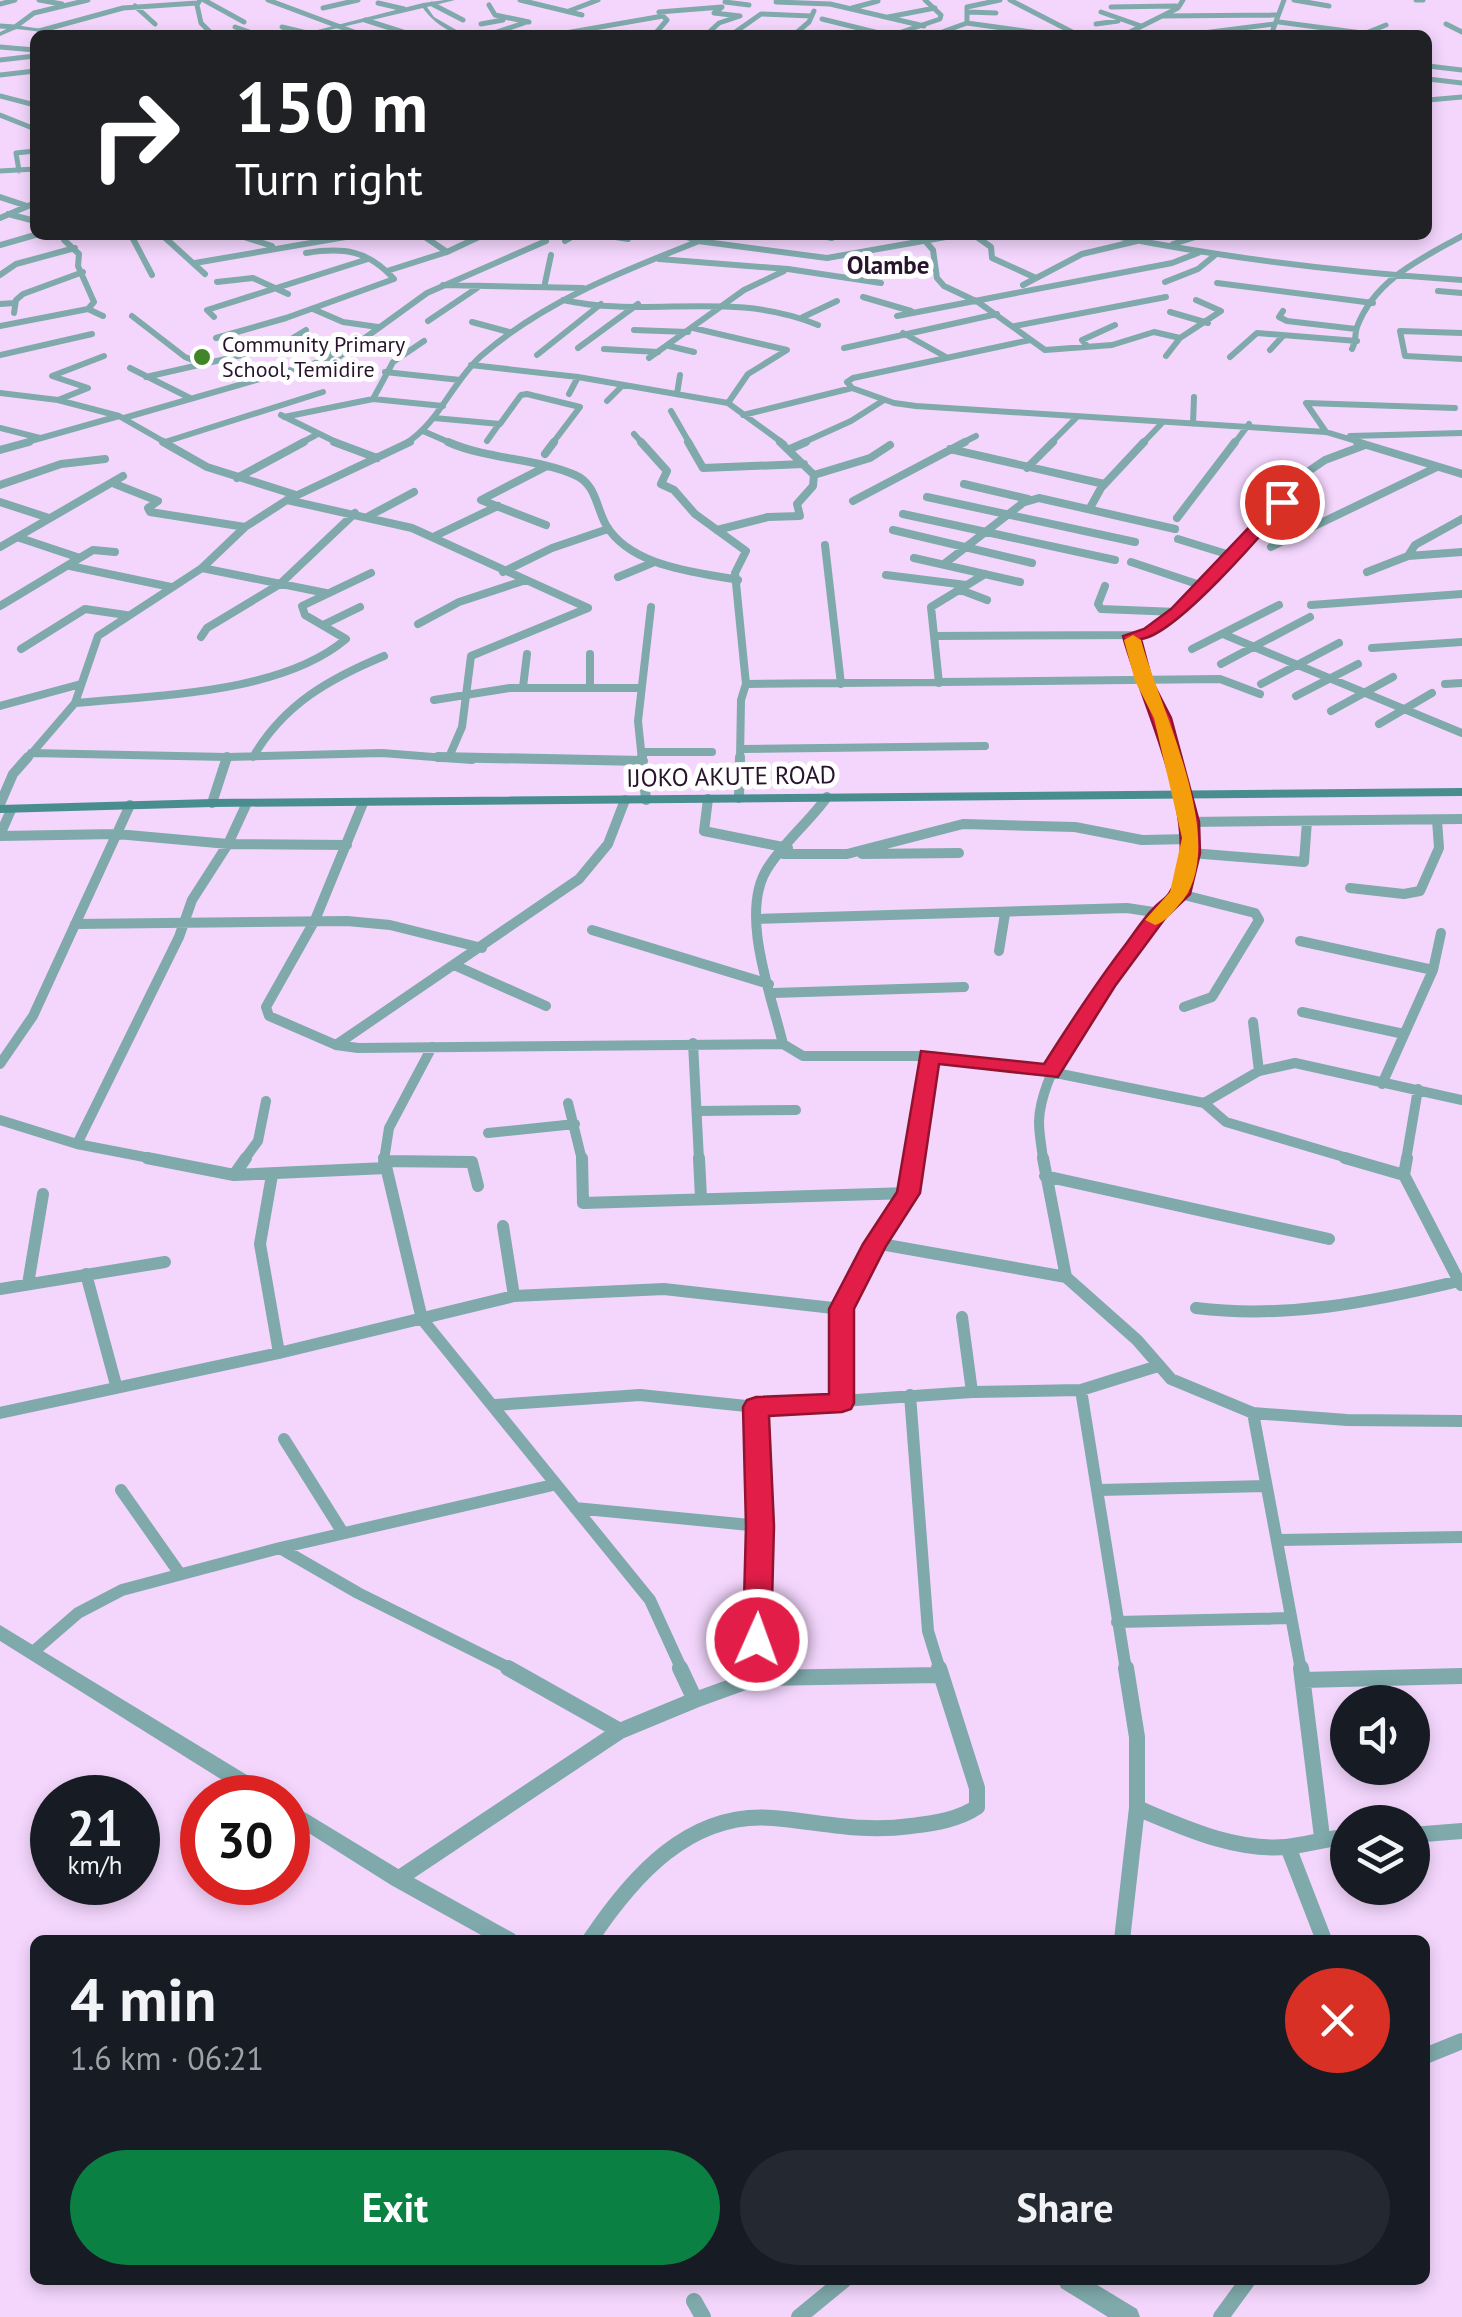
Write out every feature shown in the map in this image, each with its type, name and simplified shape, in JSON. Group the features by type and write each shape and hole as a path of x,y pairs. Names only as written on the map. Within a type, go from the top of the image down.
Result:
{"main road":[{"name":"IJOKO AKUTE ROAD","path":"4,808 1462,792"}],"street":[{"path":"2,2 16,0"},
{"path":"39,0 66,5"},
{"path":"0,34 28,15 88,0"},
{"path":"268,0 348,30"},
{"path":"323,8 358,0"},
{"path":"432,4 452,0"},
{"path":"520,0 539,1 540,7 582,15"},
{"path":"564,12 598,0"},
{"path":"909,30 942,17 925,0"},
{"path":"969,0 980,3"},
{"path":"967,23 967,7 1000,0"},
{"path":"1010,0 1068,30"},
{"path":"1272,30 1284,0"},
{"path":"1294,0 1331,6"},
{"path":"200,1 201,24 208,30"},
{"path":"43,30 135,6 200,1 244,22"},
{"path":"848,10 878,1"},
{"path":"320,30 420,2 463,20"},
{"path":"420,2 432,18 454,30"},
{"path":"776,2 818,4 924,26"},
{"path":"378,3 404,9"},
{"path":"711,30 740,16 714,13 723,3"},
{"path":"659,30 668,20 659,12 723,3 749,4"},
{"path":"1110,6 1181,3"},
{"path":"1134,30 1181,3"},
{"path":"798,30 818,4"},
{"path":"488,5 492,13 503,18 528,22 503,30"},
{"path":"135,6 155,24"},
{"path":"503,18 507,8"},
{"path":"884,18 935,8"},
{"path":"968,12 996,13"},
{"path":"1101,12 1142,26"},
{"path":"738,30 761,14 811,16"},
{"path":"569,30 663,16"},
{"path":"1164,16 1276,20 1345,30"},
{"path":"481,24 503,18"},
{"path":"822,18 867,30"},
{"path":"365,20 396,30"},
{"path":"1096,24 1122,20"},
{"path":"1216,30 1276,20"},
{"path":"948,30 967,23 1017,30"},
{"path":"562,24 572,29"},
{"path":"1446,24 1462,32"},
{"path":"1374,30 1386,25"},
{"path":"0,26 33,30"},
{"path":"235,27 244,30"},
{"path":"282,27 291,30"},
{"path":"588,27 592,30"},
{"path":"854,30 858,28"},
{"path":"0,48 30,52"},
{"path":"0,60 30,53"},
{"path":"1446,68 1449,59"},
{"path":"1432,66 1462,70"},
{"path":"1432,73 1436,67"},
{"path":"0,74 30,71"},
{"path":"1432,79 1462,83"},
{"path":"0,96 30,104"},
{"path":"1432,100 1462,97"},
{"path":"0,115 30,126"},
{"path":"24,122 30,120"},
{"path":"19,170 16,153 30,152"},
{"path":"0,170 30,170"},
{"path":"0,197 26,206"},
{"path":"0,218 30,205"},
{"path":"8,214 30,220"},
{"path":"0,245 30,236"},
{"path":"1230,357 1257,333 1354,345 1356,329 1391,276 1462,236"},
{"path":"64,240 75,248 94,302 88,309"},
{"path":"132,240 152,276"},
{"path":"168,240 204,274"},
{"path":"253,240 276,248"},
{"path":"194,263 319,240"},
{"path":"429,240 447,252"},
{"path":"387,270 472,240"},
{"path":"695,240 804,257 849,255 914,240"},
{"path":"925,240 933,250 940,283 978,302 1050,351 1130,341 1154,332 1180,338"},
{"path":"981,240 990,247 992,258 1036,278"},
{"path":"1022,286 1082,254 1141,240 1214,256 1462,280"},
{"path":"1169,245 1186,240"},
{"path":"0,450 340,356 443,285 546,241"},
{"path":"347,845 228,844 117,834 0,836 13,774 75,704 98,636 202,568 244,527 291,497 377,458 424,431 471,365 508,332 583,288 698,241"},
{"path":"216,338 394,279 387,270 346,247 306,253"},
{"path":"0,275 13,266 75,248"},
{"path":"897,316 1172,263 1194,258 1198,253"},
{"path":"544,283 552,256"},
{"path":"1165,282 1198,269 1214,256"},
{"path":"649,358 744,290 804,257"},
{"path":"654,258 788,269 881,283"},
{"path":"214,317 207,310 368,259"},
{"path":"0,262 13,266"},
{"path":"0,304 15,303 32,288 83,272"},
{"path":"218,282 254,278 288,294"},
{"path":"443,285 477,288 544,283 583,288"},
{"path":"1217,283 1373,303"},
{"path":"428,321 477,288"},
{"path":"1438,291 1462,293"},
{"path":"864,297 915,312"},
{"path":"1016,326 1166,297"},
{"path":"563,300 601,304 728,304 803,317 818,325"},
{"path":"1166,356 1180,338 1208,323 1222,309 1196,300"},
{"path":"803,317 837,301"},
{"path":"14,313 15,303"},
{"path":"537,355 601,304"},
{"path":"578,348 638,304"},
{"path":"0,326 88,309 104,316"},
{"path":"313,309 343,322 378,327"},
{"path":"1283,310 1279,317 1287,321 1356,329"},
{"path":"1170,312 1208,323"},
{"path":"844,348 997,314"},
{"path":"132,316 200,363"},
{"path":"472,322 508,332"},
{"path":"1087,346 1082,340 1116,325"},
{"path":"146,377 278,346 306,330"},
{"path":"634,330 691,330 787,350 748,374 728,403"},
{"path":"1462,333 1400,331 1406,356 1462,359"},
{"path":"903,333 946,357"},
{"path":"0,354 92,334"},
{"path":"1270,350 1283,336"},
{"path":"1030,340 847,382 852,388 884,400 1076,418 1250,424 1326,432 1440,468 1462,471"},
{"path":"372,399 398,356 424,341"},
{"path":"278,346 340,356"},
{"path":"669,346 694,352"},
{"path":"604,349 658,352"},
{"path":"58,400 88,388 52,376 104,356"},
{"path":"773,358 784,361"},
{"path":"471,365 578,377 728,403 790,449 814,474 813,486 796,504 800,516 763,518 717,530"},
{"path":"130,368 190,398"},
{"path":"385,372 460,380"},
{"path":"677,394 680,375"},
{"path":"569,394 578,377"},
{"path":"608,401 622,385"},
{"path":"743,416 852,388"},
{"path":"0,392 58,400 122,417 207,467 291,497 369,516 432,537 588,608 471,656 462,727 449,758"},
{"path":"165,442 324,392"},
{"path":"487,441 522,395 580,406 545,454"},
{"path":"0,405 21,396"},
{"path":"1193,424 1194,396"},
{"path":"284,417 372,399 444,406"},
{"path":"790,449 851,421 884,400"},
{"path":"1326,432 1306,404 1453,407 1462,417"},
{"path":"270,410 316,436 377,458"},
{"path":"671,411 703,468 804,464"},
{"path":"434,418 499,424"},
{"path":"1026,468 1076,418"},
{"path":"1090,508 1090,502 1104,484 1162,423"},
{"path":"1178,518 1250,424"},
{"path":"0,428 43,439"},
{"path":"424,431 476,454 545,467 588,483 608,528 652,562 738,580"},
{"path":"1341,436 1462,432"},
{"path":"634,434 667,471 661,484 674,490 717,530 746,550 736,565 746,684 741,700 738,798"},
{"path":"237,478 316,436"},
{"path":"853,501 976,436"},
{"path":"814,474 870,458 890,445"},
{"path":"934,636 1149,634 1203,586 1302,475 1325,460 1366,445"},
{"path":"950,449 1104,484"},
{"path":"0,485 52,467 105,459"},
{"path":"545,467 481,498 546,525"},
{"path":"1271,547 1440,468"},
{"path":"0,547 123,476"},
{"path":"115,484 156,499 148,508 150,512 244,527"},
{"path":"944,564 1028,499 964,484"},
{"path":"369,516 414,492"},
{"path":"927,497 1135,542"},
{"path":"1022,503 1039,498 1090,508 1177,534 1230,555"},
{"path":"0,502 49,518"},
{"path":"432,537 498,506"},
{"path":"201,638 207,628 280,584 356,513"},
{"path":"903,514 1115,560"},
{"path":"1408,556 1415,544 1462,519"},
{"path":"503,572 608,528"},
{"path":"892,530 1032,563"},
{"path":"20,538 80,558"},
{"path":"825,545 841,684"},
{"path":"0,606 98,548 115,552"},
{"path":"1367,572 1408,556 1462,552"},
{"path":"914,558 1020,582"},
{"path":"618,578 652,562"},
{"path":"1131,562 1203,586"},
{"path":"70,566 170,588"},
{"path":"202,568 326,593"},
{"path":"75,704 213,689 304,666 345,642 346,637 301,609 370,573"},
{"path":"939,683 931,607 984,574"},
{"path":"886,576 962,587 986,600"},
{"path":"418,624 459,602 526,580"},
{"path":"1105,586 1098,604 1101,610 1177,612"},
{"path":"1311,605 1462,594"},
{"path":"1192,649 1279,605"},
{"path":"646,800 640,688 651,607"},
{"path":"325,624 360,608"},
{"path":"20,649 84,609 126,615"},
{"path":"1221,664 1310,617"},
{"path":"1223,634 1462,733"},
{"path":"1066,1277 1045,1176 1040,1120 1050,1072 1072,1033 1160,913 1180,894 1191,853 1189,822 1162,718 1143,681 1132,636"},
{"path":"1372,648 1462,642"},
{"path":"746,684 1229,680 1260,689 1339,643"},
{"path":"523,688 526,654"},
{"path":"590,654 590,687"},
{"path":"252,757 276,721 309,692 384,656"},
{"path":"1296,696 1358,664"},
{"path":"1330,711 1393,677"},
{"path":"1445,684 1462,683"},
{"path":"0,706 81,684"},
{"path":"434,700 469,691 640,688"},
{"path":"1379,724 1432,694"},
{"path":"1448,727 1462,718"},
{"path":"742,749 986,746"},
{"path":"32,752 227,757 382,754 449,758 712,752"},
{"path":"212,804 227,757"},
{"path":"0,776 13,774"},
{"path":"783,1044 757,919 758,887 767,869 827,797"},
{"path":"708,799 704,831 785,851 959,853"},
{"path":"336,1045 579,879 608,844 625,800"},
{"path":"363,802 315,920 266,1007 269,1016 336,1045 783,1044 804,1056 929,1056 1050,1072 1204,1102 1226,1122 1404,1175"},
{"path":"0,1064 33,1016 130,805"},
{"path":"76,1144 192,900 228,844 246,805"},
{"path":"1350,888 1404,894 1420,891 1440,848 1436,820"},
{"path":"1189,822 1462,820"},
{"path":"1191,853 1304,862 1307,821"},
{"path":"848,854 963,824 1074,826 1142,840 1191,838"},
{"path":"1180,894 1256,913 1259,920 1212,997 1184,1007"},
{"path":"757,919 1127,908 1160,913"},
{"path":"999,950 1005,914"},
{"path":"75,924 315,920 390,925 482,948"},
{"path":"592,930 771,989 964,987"},
{"path":"1382,1084 1434,970 1441,933"},
{"path":"1300,940 1434,970"},
{"path":"454,966 546,1006"},
{"path":"1302,1012 1404,1034"},
{"path":"1253,1022 1259,1070"},
{"path":"692,1044 699,1111 701,1198"},
{"path":"432,1047 389,1128 385,1165 422,1319 495,1405 553,1486 576,1508 650,1600 695,1700"},
{"path":"842,1403 842,1309 875,1244 909,1193 929,1056"},
{"path":"1204,1102 1259,1070 1295,1063 1462,1100"},
{"path":"1196,1308 1246,1316 1326,1310 1461,1284 1404,1175 1418,1089"},
{"path":"234,1175 258,1142 266,1101"},
{"path":"568,1103 584,1168 583,1203 909,1193"},
{"path":"699,1111 796,1110"},
{"path":"0,1120 76,1144 234,1175 472,1162 478,1186"},
{"path":"488,1133 575,1124"},
{"path":"272,1175 260,1244 280,1353"},
{"path":"1045,1176 1329,1238"},
{"path":"28,1284 43,1194"},
{"path":"503,1226 514,1296"},
{"path":"875,1244 1066,1277 1137,1340 1158,1366 1187,1387 1253,1413 1347,1420 1462,1421"},
{"path":"0,1289 165,1262"},
{"path":"86,1274 116,1385"},
{"path":"0,1413 116,1385 280,1353 514,1296 664,1289 842,1309"},
{"path":"962,1317 972,1392"},
{"path":"495,1405 640,1394 756,1407 910,1395 1081,1390 1158,1366"},
{"path":"1081,1390 1137,1737 1138,1808 1123,1935"},
{"path":"594,1935 640,1870 680,1841 721,1822 758,1817 840,1829 892,1830 966,1815 977,1807 978,1788 939,1676 922,1577 910,1395"},
{"path":"756,1407 760,1526 756,1678"},
{"path":"1253,1413 1303,1680 1322,1838"},
{"path":"284,1439 343,1533"},
{"path":"32,1652 78,1613 122,1590 280,1548 553,1486"},
{"path":"1099,1490 1265,1486"},
{"path":"122,1490 180,1574"},
{"path":"576,1508 760,1526"},
{"path":"1279,1540 1462,1537"},
{"path":"280,1548 358,1594 481,1652 620,1731"},
{"path":"1117,1622 1290,1618"},
{"path":"0,1632 231,1775"},
{"path":"398,1879 620,1731 695,1700 756,1678 939,1676"},
{"path":"1303,1680 1462,1676"},
{"path":"1138,1808 1228,1844 1288,1847 1330,1838"},
{"path":"310,1824 499,1935"},
{"path":"1430,1833 1462,1831"},
{"path":"1288,1847 1322,1935"},
{"path":"1430,2054 1462,2041"},
{"path":"799,2317 838,2285"},
{"path":"1077,2285 1129,2317"},
{"path":"1222,2317 1244,2285"}],"slow traffic":[{"path":"1133,640 1143,681 1162,718 1191,838 1180,894 1155,920"}],"place":[{"name":"Community Primary School, Temidire","path":"202,357"}],"district":[{"name":"Olambe","path":"888,265"}],"route":[{"path":"757,1640 760,1526 756,1407 842,1403 842,1309 875,1244 909,1193 929,1056 1050,1072 1106,984 1160,913 1180,894 1191,853 1189,822 1162,718 1143,681 1132,636 1149,634 1177,612 1282,502"}]}
